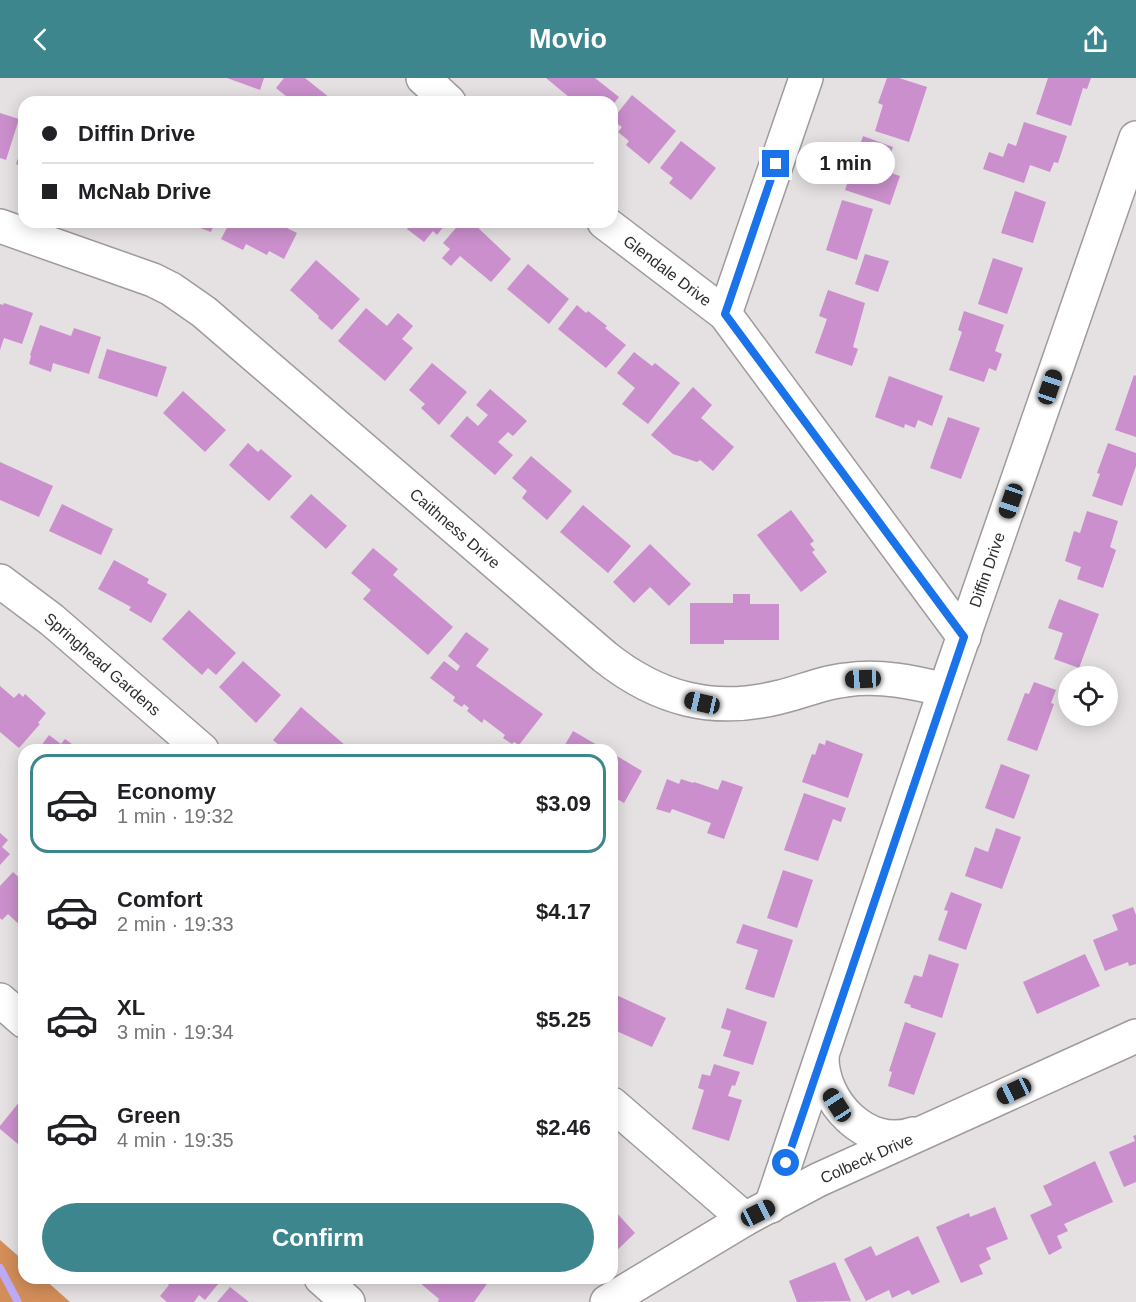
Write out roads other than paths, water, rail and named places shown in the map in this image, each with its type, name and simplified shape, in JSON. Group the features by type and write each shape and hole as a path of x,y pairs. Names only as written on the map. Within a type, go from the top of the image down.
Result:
{"street":[{"path":"423,78 442,96"},
{"path":"725,314 806,78"},
{"name":"Diffin Drive","path":"758,1213 822,1056 945,690 1136,138"},
{"name":"Caithness Drive","path":"0,226 153,280 171,289 204,312 605,657 626,674 650,687 675,697 702,703 729,705 782,697 814,686 847,679 880,678 913,682 945,690"},
{"name":"Glendale Drive","path":"612,228 725,314 964,637"},
{"name":"Springhead Gardens","path":"0,581 52,620 195,744"},
{"path":"0,1000 18,1016"},
{"name":"Colbeck Drive","path":"607,1302 818,1180 1136,1036"},
{"path":"822,1056 822,1069 830,1094 841,1110 855,1123 873,1132 891,1137 905,1137 932,1128"},
{"path":"618,1108 758,1213"},
{"path":"328,1284 348,1302"}],"waterway":[{"path":"0,1268 18,1302"}]}
